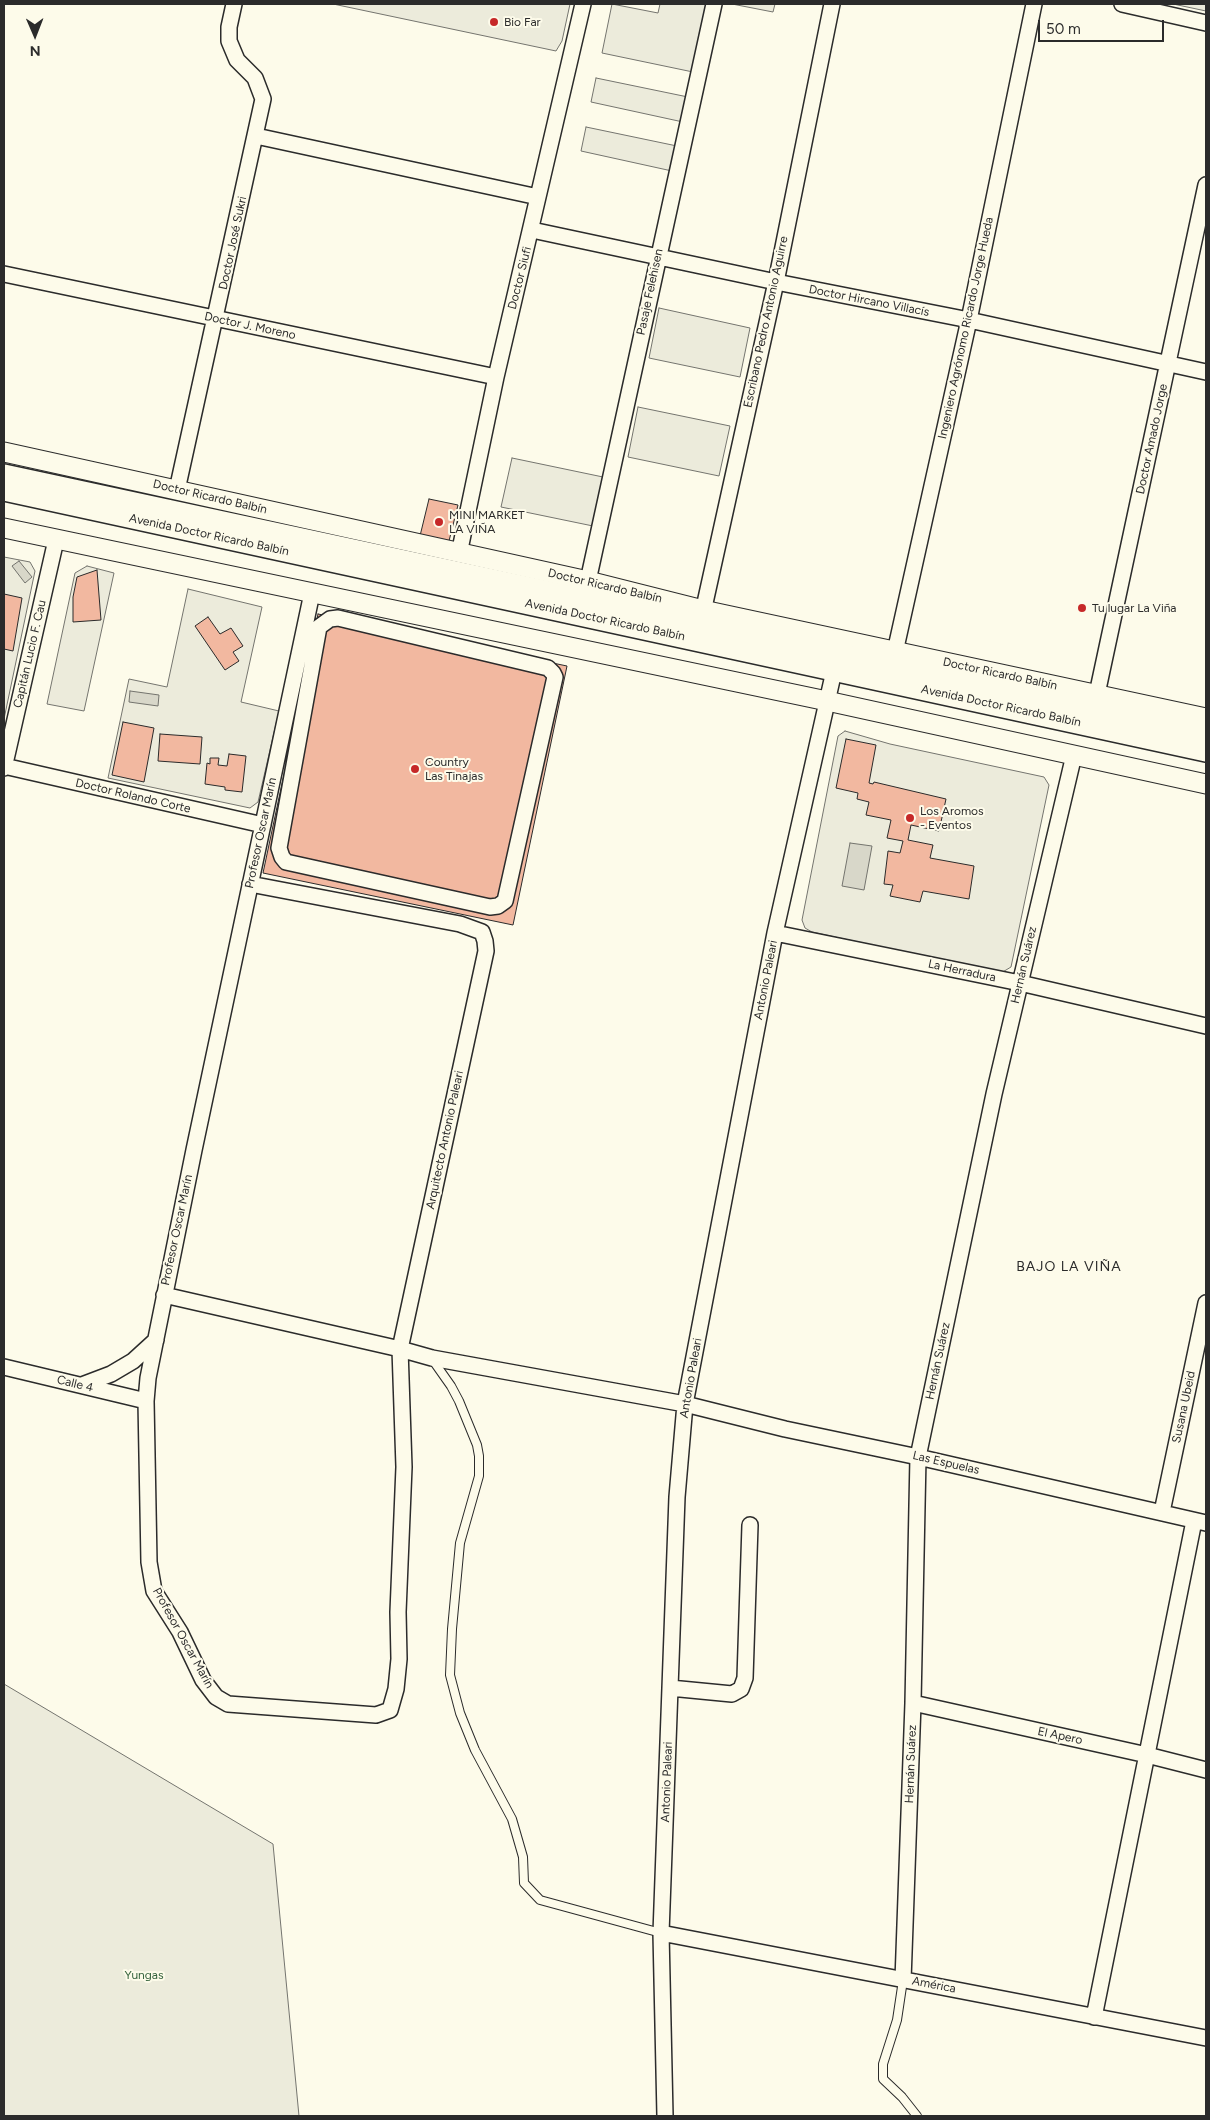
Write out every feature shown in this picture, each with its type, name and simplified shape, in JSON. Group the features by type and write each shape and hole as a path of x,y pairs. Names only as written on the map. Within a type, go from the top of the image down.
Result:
{"main road":[{"name":"Avenida Doctor Ricardo Balbín","path":"4,475 701,625 836,662 1206,751"},
{"name":"Avenida Doctor Ricardo Balbín","path":"4,490 701,625"},
{"name":"Avenida Doctor Ricardo Balbín","path":"836,662 1206,733"}],"street":[{"name":"Doctor José Sukri","path":"177,490 263,99 255,78 237,60 229,41 229,27 234,4"},
{"name":"Doctor Siufi","path":"459,554 496,377 532,230 583,4"},
{"name":"Pasaje Felehisen","path":"588,581 714,4"},
{"name":"Escribano Pedro Antonio Aguirre","path":"701,625 776,282 832,4"},
{"name":"Ingeniero Agrónomo Ricardo Jorge Hueda","path":"895,652 969,320 1034,4"},
{"path":"1122,4 1206,23"},
{"path":"256,136 538,197"},
{"name":"Doctor Amado Jorge","path":"1097,694 1206,185"},
{"name":"Doctor Hircano Villacís","path":"532,230 776,282 969,320 1206,372"},
{"name":"Doctor J. Moreno","path":"4,274 496,377"},
{"name":"Doctor Ricardo Balbín","path":"4,452 588,581 701,625 895,652 1206,718"},
{"path":"4,528 827,701 1206,784"},
{"name":"Capitán Lucio F. Cau","path":"4,767 56,540"},
{"name":"Profesor Oscar Marín","path":"312,593 156,1340 146,1401 148,1562 154,1590 180,1632 203,1680 216,1697 228,1704 376,1715"},
{"path":"338,618 440,643 548,668 555,677 505,901 498,906 490,907 286,862 279,848 319,627 330,619 338,618"},
{"path":"440,643 446,621"},
{"name":"Antonio Paleari","path":"664,2116 661,1933 677,1497 685,1404 775,932 836,662"},
{"name":"Hernán Suárez","path":"903,1980 914,1703 918,1457 994,1094 1074,755"},
{"name":"Doctor Rolando Corte","path":"4,767 263,825"},
{"name":"Arquitecto Antonio Paleari","path":"250,884 460,924 482,932 486,951 400,1349 404,1467 398,1612 399,1659 396,1689 390,1710 376,1715"},
{"name":"La Herradura","path":"775,932 1206,1026"},
{"name":"Las Espuelas","path":"164,1295 432,1358 685,1404 785,1429 918,1457 1200,1522"},
{"name":"Susana Ubeid","path":"1162,1512 1206,1303"},
{"path":"82,1386 111,1374 133,1361 156,1340"},
{"name":"Calle 4","path":"4,1366 146,1401"},
{"path":"1094,2017 1147,1755 1200,1522"},
{"path":"670,1688 732,1694 741,1689 745,1678 750,1525"},
{"name":"El Apero","path":"914,1703 1206,1770"},
{"name":"América","path":"661,1933 1206,2038"}],"lane":[{"path":"432,1358 455,1394 480,1456 479,1476 460,1542 450,1675 460,1713 475,1750 512,1819 523,1856 524,1883 540,1900 661,1933"},
{"path":"903,1980 897,2020 883,2064 883,2079 902,2097 917,2116"}],"green space":[{"name":"Bio Far","path":"333,4 570,4 562,41 556,51"},
{"path":"612,4 658,13 660,4 708,4 693,72 602,53"},
{"path":"732,4 775,4 773,12"},
{"path":"1173,4 1206,4 1206,11"},
{"path":"596,78 688,97 683,122 591,102"},
{"path":"586,127 677,146 672,171 581,151"},
{"path":"659,308 750,328 740,377 649,358"},
{"path":"638,407 730,426 719,476 628,457"},
{"path":"512,458 603,477 593,526 501,507"},
{"path":"4,557 30,562 35,571 4,719"},
{"path":"87,566 114,573 84,711 47,704 75,573"},
{"path":"188,589 262,607 241,702 279,711 258,802 250,808 108,778 129,679 167,687"},
{"path":"845,731 890,744 1044,777 1049,785 1011,967 1001,973 812,932 805,928 802,920 838,736"},
{"name":"Yungas","path":"4,1684 273,1844 299,2116 4,2116"}],"shaded area":[{"path":"19,561 32,577 25,583 12,566"},
{"path":"130,691 159,695 158,706 129,702"},
{"path":"850,843 872,846 864,890 842,886"}],"building":[{"name":"MINI MARKET LA VIÑA","path":"429,499 458,505 448,545 419,540"},
{"path":"97,570 101,620 73,622 73,597 77,577"},
{"path":"4,594 22,598 13,651 4,649"},
{"name":"Country Las Tinajas","path":"318,614 567,666 513,925 263,873"},
{"path":"208,617 220,634 231,628 243,646 233,652 239,661 225,670 195,626"},
{"path":"123,722 154,728 144,782 112,775"},
{"path":"160,734 202,737 200,764 158,761"},
{"name":"Los Aromos - Eventos","path":"846,739 876,745 869,783 873,784 874,782 946,799 939,831 911,825 908,840 933,845 930,858 974,866 969,899 923,891 920,902 890,896 893,885 884,884 888,851 900,853 903,841 887,838 891,820 866,815 869,802 857,799 858,793 836,788"},
{"path":"229,754 246,756 242,792 225,790 225,787 205,784 207,763 210,764 210,758 219,758 218,765 227,766"}],"place":[{"name":"Bio Far","path":"494,22"},
{"name":"MINI MARKET LA VIÑA","path":"439,522"},
{"name":"Tu lugar La Viña","path":"1082,608"},
{"name":"Country Las Tinajas","path":"415,769"},
{"name":"Los Aromos - Eventos","path":"910,818"}],"district":[{"name":"BAJO LA VIÑA","path":"1069,1267"}]}
